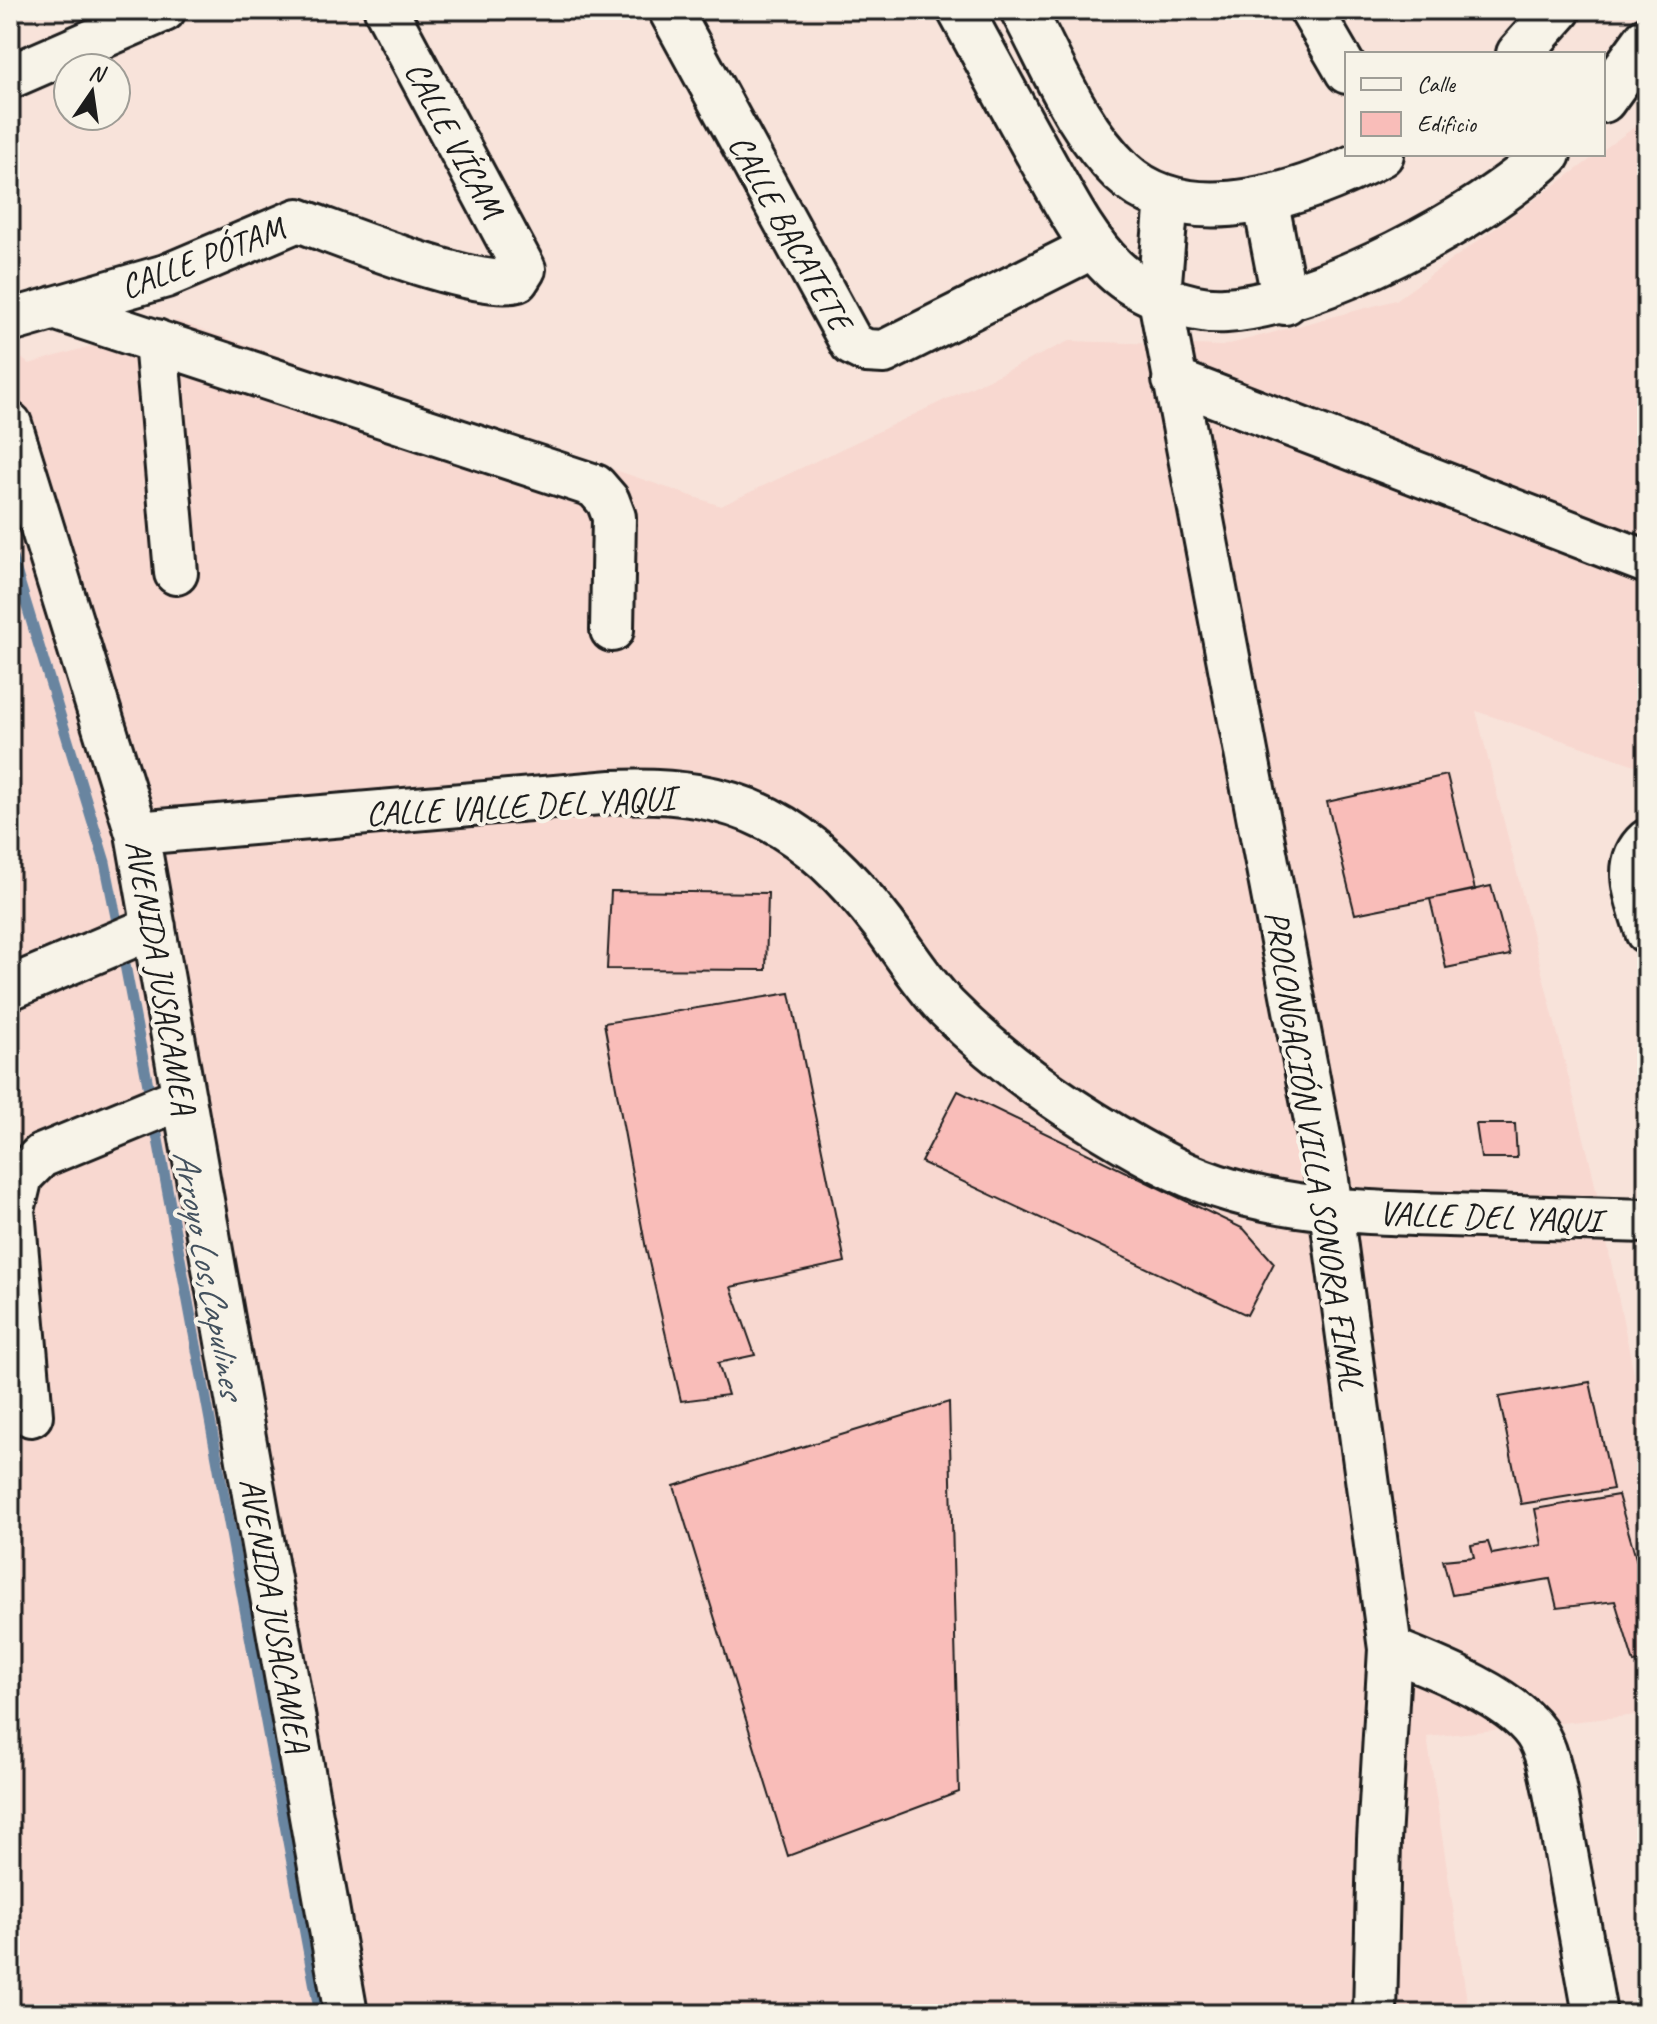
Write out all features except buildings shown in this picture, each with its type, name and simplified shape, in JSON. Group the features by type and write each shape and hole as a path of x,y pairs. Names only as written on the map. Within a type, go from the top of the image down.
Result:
{"main road":[{"path":"960,10 1054,181 1095,246 1116,271 1184,304 1223,311 1285,302 1398,252 1476,207 1545,156"},
{"path":"1023,10 1099,147 1124,174 1167,198 1231,206 1265,198 1358,166 1377,156"},
{"path":"1521,52 1558,10"},
{"path":"1605,97 1646,42"},
{"path":"1265,198 1285,302"}],"street":[{"path":"10,77 164,10"},
{"name":"CALLE VÍCAM","path":"386,10 524,269"},
{"name":"CALLE BACATETE","path":"670,10 852,344 866,351 884,352 1095,246"},
{"path":"1311,10 1345,69"},
{"name":"PROLONGACIÓN VILLA SONORA FINAL","path":"1167,198 1159,294 1332,1211 1390,1649 1379,1840 1375,2014"},
{"name":"CALLE PÓTAM","path":"10,321 166,276 298,220 418,262 490,281 512,282 524,269"},
{"path":"54,308 595,486 608,501 614,517 612,630"},
{"path":"156,341 176,573"},
{"path":"1174,380 1647,562"},
{"name":"AVENIDA JUSACAMEA","path":"10,424 137,833 346,2014"},
{"name":"CALLE VALLE DEL YAQUI","path":"137,833 612,792 654,790 705,796 754,813 800,835 835,866 944,1005 995,1053 1041,1087 1162,1163 1262,1200 1332,1211"},
{"path":"1647,841 1633,861 1633,881 1647,932"},
{"path":"10,988 154,927"},
{"path":"31,1415 13,1210 21,1176 41,1156 184,1097"},
{"name":"VALLE DEL YAQUI","path":"1332,1211 1647,1221"},
{"path":"1390,1649 1463,1679 1524,1721 1537,1734 1555,1792 1595,2014"}],"shaded area":[{"path":"1647,118 1647,769 1476,711 1591,1166 1647,1436 1647,1714 1427,1737 1469,2014 10,2014 10,349 29,364 177,321 721,506 1069,341 1222,346 1396,300 1595,156 1605,156 1605,149"}],"waterway":[{"name":"Arroyo Los,Capulines","path":"10,551 105,862 119,932"},
{"name":"Arroyo Los,Capulines","path":"122,949 151,1101"},
{"name":"Arroyo Los,Capulines","path":"154,1118 320,2014"}]}
